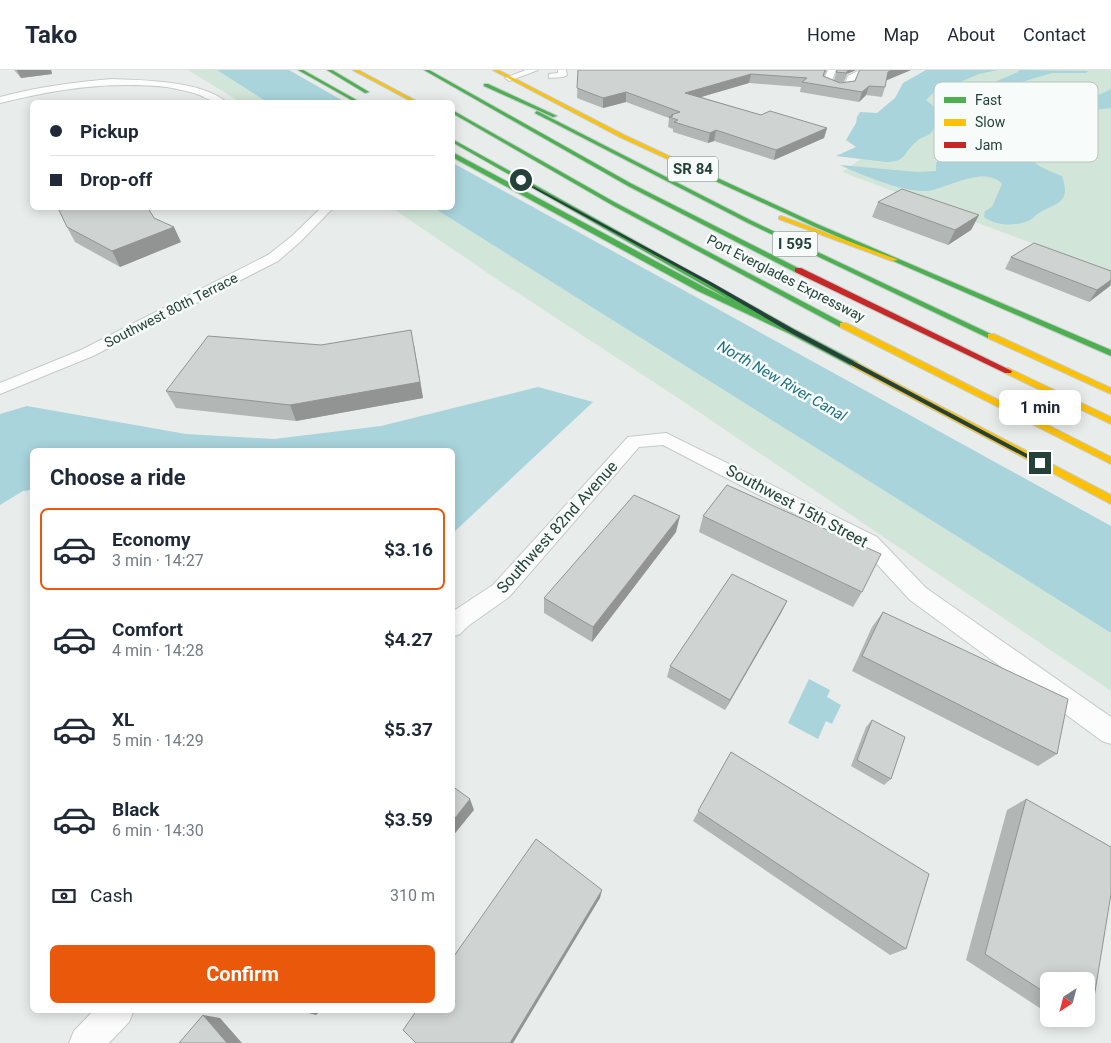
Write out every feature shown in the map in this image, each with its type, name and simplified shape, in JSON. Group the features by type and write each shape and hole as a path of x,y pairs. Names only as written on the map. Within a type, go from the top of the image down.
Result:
{"main road":[{"path":"300,70 354,100"},
{"path":"329,70 378,98"},
{"path":"355,70 420,98"},
{"path":"426,70 592,166 658,200 908,324 1111,421"},
{"name":"SR 84","path":"500,72 631,140 894,260 1111,353"},
{"name":"I 595","path":"894,260 808,230 482,83 703,199 916,302 1111,391"},
{"path":"409,85 420,98"},
{"name":"Port Everglades Expressway","path":"455,114 613,206 750,278 1111,461"},
{"path":"455,124 498,149 613,206"},
{"path":"455,142 793,332 1111,500"},
{"path":"455,156 700,289 793,332"}],"street":[{"path":"500,72 534,70"},
{"path":"552,76 563,75 562,70"},
{"path":"832,70 826,84 838,87 849,86 851,78 866,70"},
{"path":"4,99 86,84 156,82 188,87 218,100"},
{"name":"Southwest 80th Terrace","path":"0,389 87,353 273,258 296,239 325,210"},
{"name":"Southwest 15th Street","path":"634,441 666,439 870,543 918,594 1111,732"},
{"name":"Southwest 82nd Avenue","path":"455,624 501,592 634,441"},
{"path":"86,1043 114,1013"}],"green space":[{"path":"188,70 217,70 264,100 237,100"},
{"path":"937,70 1111,70 1111,273 842,172 871,152"},
{"path":"395,210 437,210 1111,633 1111,691 684,402"}],"water":[{"path":"217,70 289,70 342,100 264,100"},
{"path":"926,70 998,70 979,74 960,82 934,82 934,92 926,100 934,107 933,130 918,140 902,158 893,162 886,162 836,156 856,147 846,140 860,112 877,113 895,98 903,83"},
{"path":"1019,70 1088,71 1086,73 1052,73 1021,82 997,82"},
{"path":"1111,89 1111,108 1098,110 1098,95"},
{"path":"1034,162 1062,176 1064,197 1057,204 1030,220 1018,224 1000,224 984,217 985,211 992,207 1002,184 995,179 978,177 923,191 886,184 840,165 917,172 936,171 936,163"},
{"name":"North New River Canal","path":"455,164 1111,526 1111,633 437,210 455,210"},
{"path":"538,387 593,402 455,531 455,448 30,448 30,490 23,491 0,505 0,414 27,406 186,434 274,439 381,426"},
{"path":"809,679 830,690 827,697 841,705 832,724 826,721 818,739 788,723"}],"building":[{"path":"578,70 825,70 823,76 840,83 855,81 861,70 892,70 888,72 885,87 869,86 862,92 802,82 807,78 751,74 685,93 761,115 770,111 827,128 776,150 716,130 710,133 674,122 678,120 669,117 680,112 626,92 603,98 577,88"},
{"path":"837,70 848,70 846,73 836,72"},
{"path":"902,189 979,215 955,230 878,202"},
{"path":"59,210 149,210 154,218 174,227 112,251 67,227"},
{"path":"1034,243 1111,271 1111,280 1097,290 1011,257"},
{"path":"411,330 420,382 290,405 166,391 208,336 321,345"},
{"path":"727,485 881,554 862,592 703,516"},
{"path":"634,495 680,516 593,627 544,598"},
{"path":"732,574 787,601 730,700 670,666"},
{"path":"883,612 1068,699 1057,754 862,656"},
{"path":"872,720 905,737 891,779 857,760"},
{"path":"731,752 929,874 906,949 698,811"},
{"path":"455,788 470,799 455,818"},
{"path":"1026,799 1111,847 1111,894 1095,992 1095,972 1040,972 1040,989 985,954"},
{"path":"536,839 602,890 510,1043 416,1043 403,1030 415,1013 455,1013 455,955"},
{"path":"203,1015 227,1043 179,1043"}],"traffic: fast":[{"path":"300,70 354,100"},
{"path":"329,70 367,92"},
{"path":"426,70 630,185 798,270"},
{"path":"486,85 555,116"},
{"path":"537,112 750,222 991,336"},
{"path":"455,113 614,204 843,325"},
{"path":"455,142 793,332"},
{"path":"455,156 701,289 793,332 854,364"},
{"path":"700,172 815,225 1111,353"}],"traffic: slow":[{"path":"355,70 412,100"},
{"path":"495,70 622,136 700,172"},
{"path":"781,218 894,260"},
{"path":"843,325 1111,461"},
{"path":"991,336 1111,391"},
{"path":"854,364 1111,500"},
{"path":"1008,371 1111,421"}],"traffic: jam":[{"path":"798,270 1008,371"}],"route":[{"path":"521,180 710,283 793,332 1040,463"}]}
